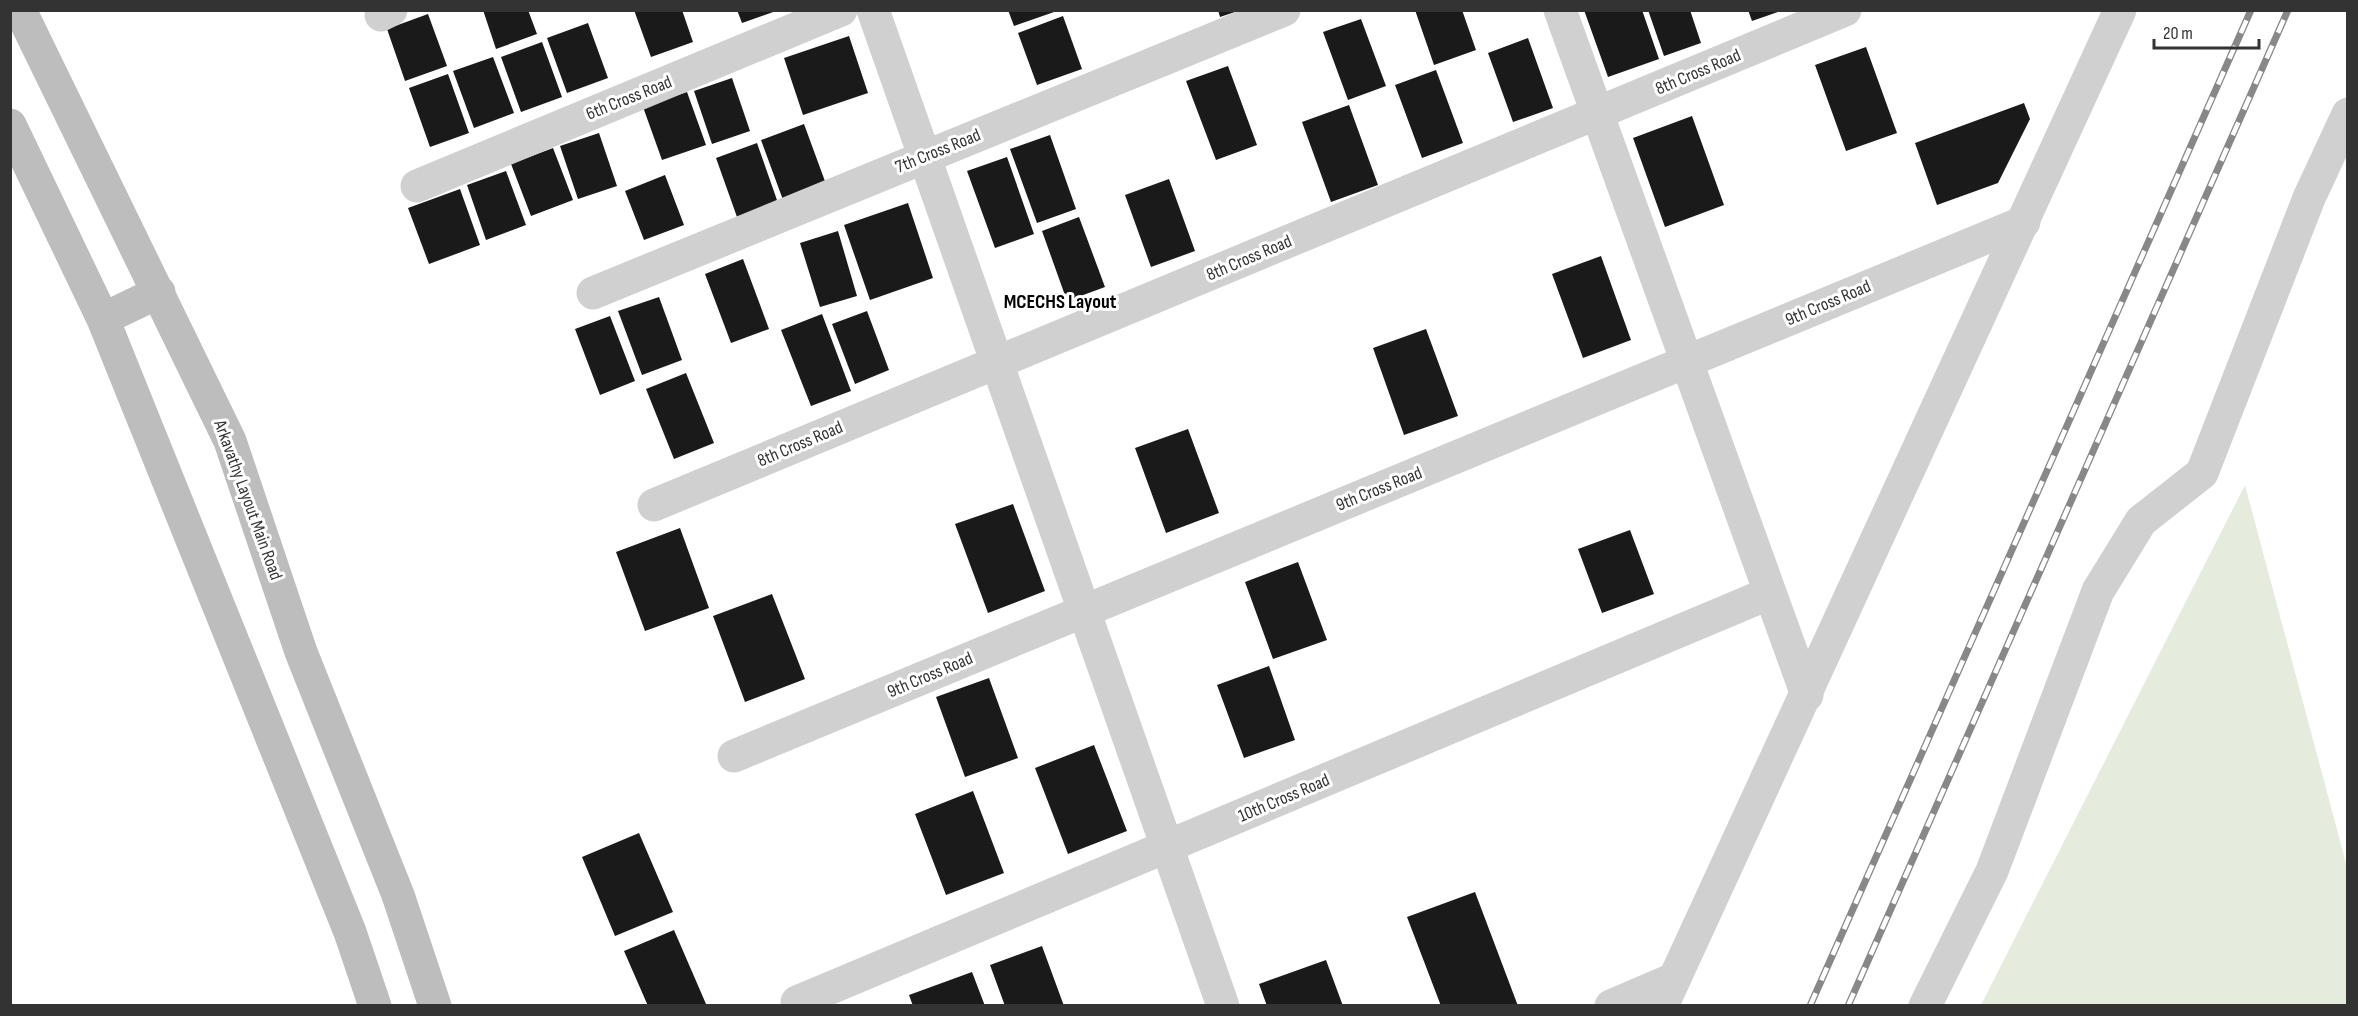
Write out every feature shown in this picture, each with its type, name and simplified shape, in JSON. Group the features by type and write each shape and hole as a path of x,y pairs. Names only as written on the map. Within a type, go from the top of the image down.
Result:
{"main road":[{"name":"Arkavathy Layout Main Road","path":"20,10 230,441 301,652 398,895 435,1005"},
{"path":"10,125 103,319 350,932 375,1005"},
{"path":"103,319 159,292"}],"street":[{"name":"6th Cross Road","path":"417,186 840,10"},
{"path":"873,10 1223,1005"},
{"name":"7th Cross Road","path":"593,293 1284,10"},
{"path":"1560,10 1807,695"},
{"name":"8th Cross Road","path":"654,505 1845,10"},
{"path":"1611,1005 1668,992 1807,695 2120,10"},
{"path":"1925,1005 1992,871 2098,591 2140,521 2202,473 2309,198 2348,114"},
{"name":"9th Cross Road","path":"735,756 2024,222"},
{"name":"10th Cross Road","path":"797,1002 1770,593"}],"shaded area":[{"path":"2245,485 2347,867 2347,1005 1981,1005"}],"building":[{"path":"483,10 528,10 537,34 496,49"},
{"path":"634,10 682,10 693,42 651,57"},
{"path":"737,10 776,10 776,11 742,23"},
{"path":"1008,10 1057,10 1057,11 1014,26"},
{"path":"1218,10 1238,10 1238,11 1220,17"},
{"path":"1415,10 1462,10 1476,50 1434,65"},
{"path":"1584,10 1642,10 1659,59 1608,77"},
{"path":"1648,10 1690,10 1701,43 1664,56"},
{"path":"1748,10 1781,10 1781,11 1752,21"},
{"path":"428,14 447,66 405,81 387,29"},
{"path":"1063,16 1082,69 1037,85 1018,33"},
{"path":"1361,19 1386,86 1348,100 1323,32"},
{"path":"588,23 608,78 567,93 547,38"},
{"path":"849,36 868,93 803,115 784,58"},
{"path":"1528,38 1553,108 1513,122 1488,53"},
{"path":"542,42 562,97 521,112 501,57"},
{"path":"1866,47 1897,133 1846,151 1815,65"},
{"path":"493,57 514,113 474,128 453,71"},
{"path":"1228,66 1257,145 1216,160 1186,81"},
{"path":"1436,70 1463,143 1422,158 1395,85"},
{"path":"448,74 469,133 430,147 409,88"},
{"path":"732,78 750,131 712,144 694,91"},
{"path":"687,92 706,145 662,160 643,107"},
{"path":"2024,103 2030,119 1998,183 1937,205 1915,143"},
{"path":"1349,105 1378,185 1331,202 1302,122"},
{"path":"1692,116 1724,205 1665,227 1633,138"},
{"path":"804,124 826,184 783,200 761,140"},
{"path":"599,133 617,186 578,199 560,146"},
{"path":"1050,135 1076,209 1037,223 1010,149"},
{"path":"757,143 778,203 737,217 716,158"},
{"path":"553,148 573,200 531,216 511,164"},
{"path":"1007,157 1034,234 995,248 967,171"},
{"path":"506,171 526,225 486,240 467,185"},
{"path":"665,175 684,225 644,240 625,191"},
{"path":"1169,179 1195,251 1151,267 1125,195"},
{"path":"460,189 480,245 429,264 408,208"},
{"path":"908,203 933,278 870,300 844,225"},
{"path":"1079,217 1105,287 1067,301 1042,231"},
{"path":"838,231 857,296 820,307 800,243"},
{"path":"1601,256 1631,340 1583,358 1552,274"},
{"path":"743,259 769,329 731,343 705,274"},
{"path":"659,297 682,360 642,375 618,311"},
{"path":"867,311 889,370 855,384 832,324"},
{"path":"822,314 851,391 811,406 781,330"},
{"path":"610,316 635,381 600,395 575,329"},
{"path":"1426,329 1458,416 1404,435 1373,348"},
{"path":"686,373 714,443 674,459 646,389"},
{"path":"1188,429 1219,513 1166,533 1135,448"},
{"path":"1013,504 1045,591 988,613 955,524"},
{"path":"680,528 709,608 645,631 616,552"},
{"path":"1630,530 1654,594 1602,613 1578,549"},
{"path":"1298,562 1327,640 1273,659 1245,582"},
{"path":"772,594 805,679 745,702 713,616"},
{"path":"1269,666 1295,740 1244,758 1217,685"},
{"path":"989,678 1018,758 965,777 936,697"},
{"path":"1094,745 1127,831 1068,854 1035,768"},
{"path":"973,791 1004,873 946,895 915,814"},
{"path":"639,833 673,912 615,936 582,857"},
{"path":"1475,892 1518,1006 1441,1006 1407,917"},
{"path":"674,930 706,1004 703,1006 648,1006 624,951"},
{"path":"1042,946 1064,1006 1005,1006 990,965"},
{"path":"1326,960 1343,1006 1267,1006 1259,984"},
{"path":"972,972 985,1006 913,1006 909,995"}],"railway":[{"path":"1810,1006 2251,10"},
{"path":"1848,1006 2288,10"}],"district":[{"name":"MCECHS Layout","path":"1060,302"}]}
